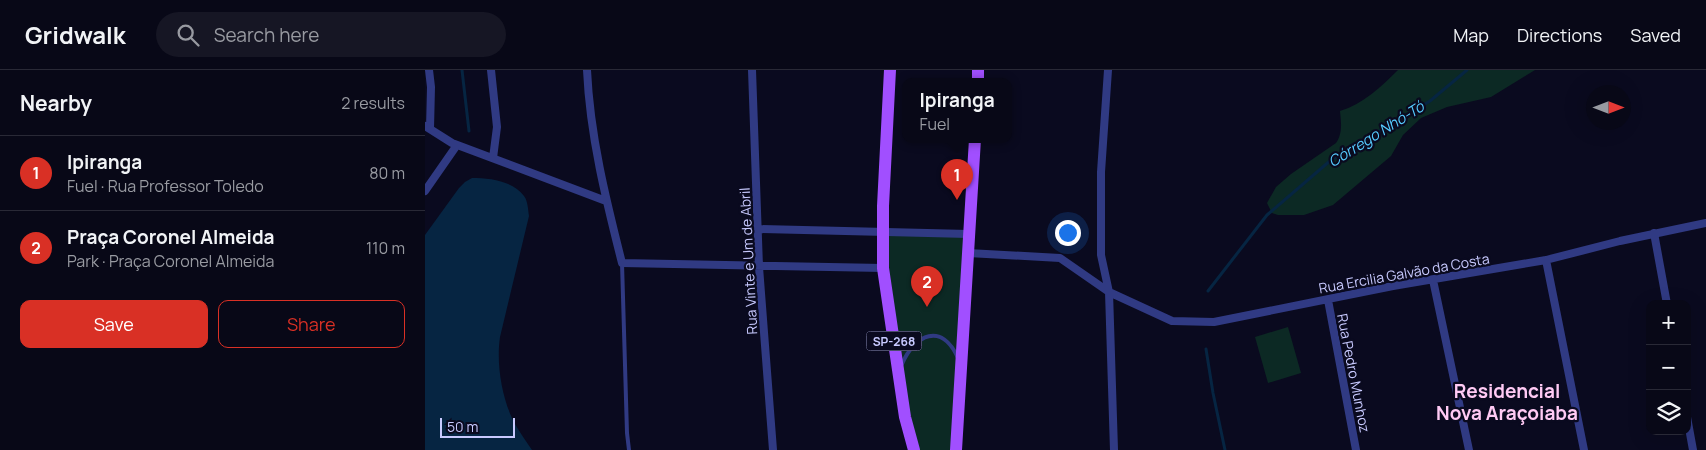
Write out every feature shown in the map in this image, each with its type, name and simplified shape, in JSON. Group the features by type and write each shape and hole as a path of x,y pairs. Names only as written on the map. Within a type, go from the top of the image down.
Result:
{"main road":[{"name":"SP-268","path":"890,70 882,232 883,268 905,416 914,450"},
{"path":"956,450 975,143"}],"street":[{"path":"429,70 431,87 428,127 457,145 606,201"},
{"path":"491,70 497,127 493,158"},
{"path":"587,70 588,106 606,201 622,263 883,268"},
{"name":"Rua Vinte e Um de Abril","path":"752,70 759,267 773,450"},
{"path":"1108,70 1101,172 1101,255 1109,292 1114,450"},
{"path":"425,191 457,145"},
{"name":"Rua Ercilia Galvão da Costa","path":"968,253 1060,258 1109,292 1172,321 1214,322 1393,286 1546,260 1654,233 1706,223"},
{"path":"758,229 969,234"},
{"path":"1654,233 1666,300"},
{"path":"1546,260 1584,450"},
{"path":"1433,280 1469,450"},
{"name":"Rua Pedro Munhoz","path":"1328,300 1356,450"},
{"path":"1690,435 1693,450"}],"lane":[{"path":"622,263 629,450"},
{"path":"898,374 909,349 925,337 934,336 942,338 954,349 961,368"}],"green space":[{"path":"1398,70 1535,70 1491,97 1447,107 1421,118 1403,135 1391,156 1333,205 1304,215 1278,215 1272,213 1267,203 1276,187 1291,174 1336,143 1341,131 1340,111 1357,104 1379,88"},
{"path":"885,234 967,237 953,450 916,450 907,416"},
{"path":"1288,327 1301,373 1268,383 1255,337"}],"water":[{"path":"472,178 501,181 519,191 527,203 529,216 500,337 499,359 503,393 510,414 532,450 425,450 425,235 459,188"}],"waterway":[{"path":"462,70 469,131"},
{"name":"Córrego Nhó-Tó","path":"1208,291 1267,215 1331,160 1430,101 1467,70"},
{"name":"Córrego Nhó-Tó","path":"1206,349 1225,450"}],"place":[{"name":"Ipiranga","path":"957,200"},
{"name":"Praça Coronel Almeida","path":"927,307"}],"district":[{"name":"Residencial Nova Araçoiaba","path":"1507,402"}]}
